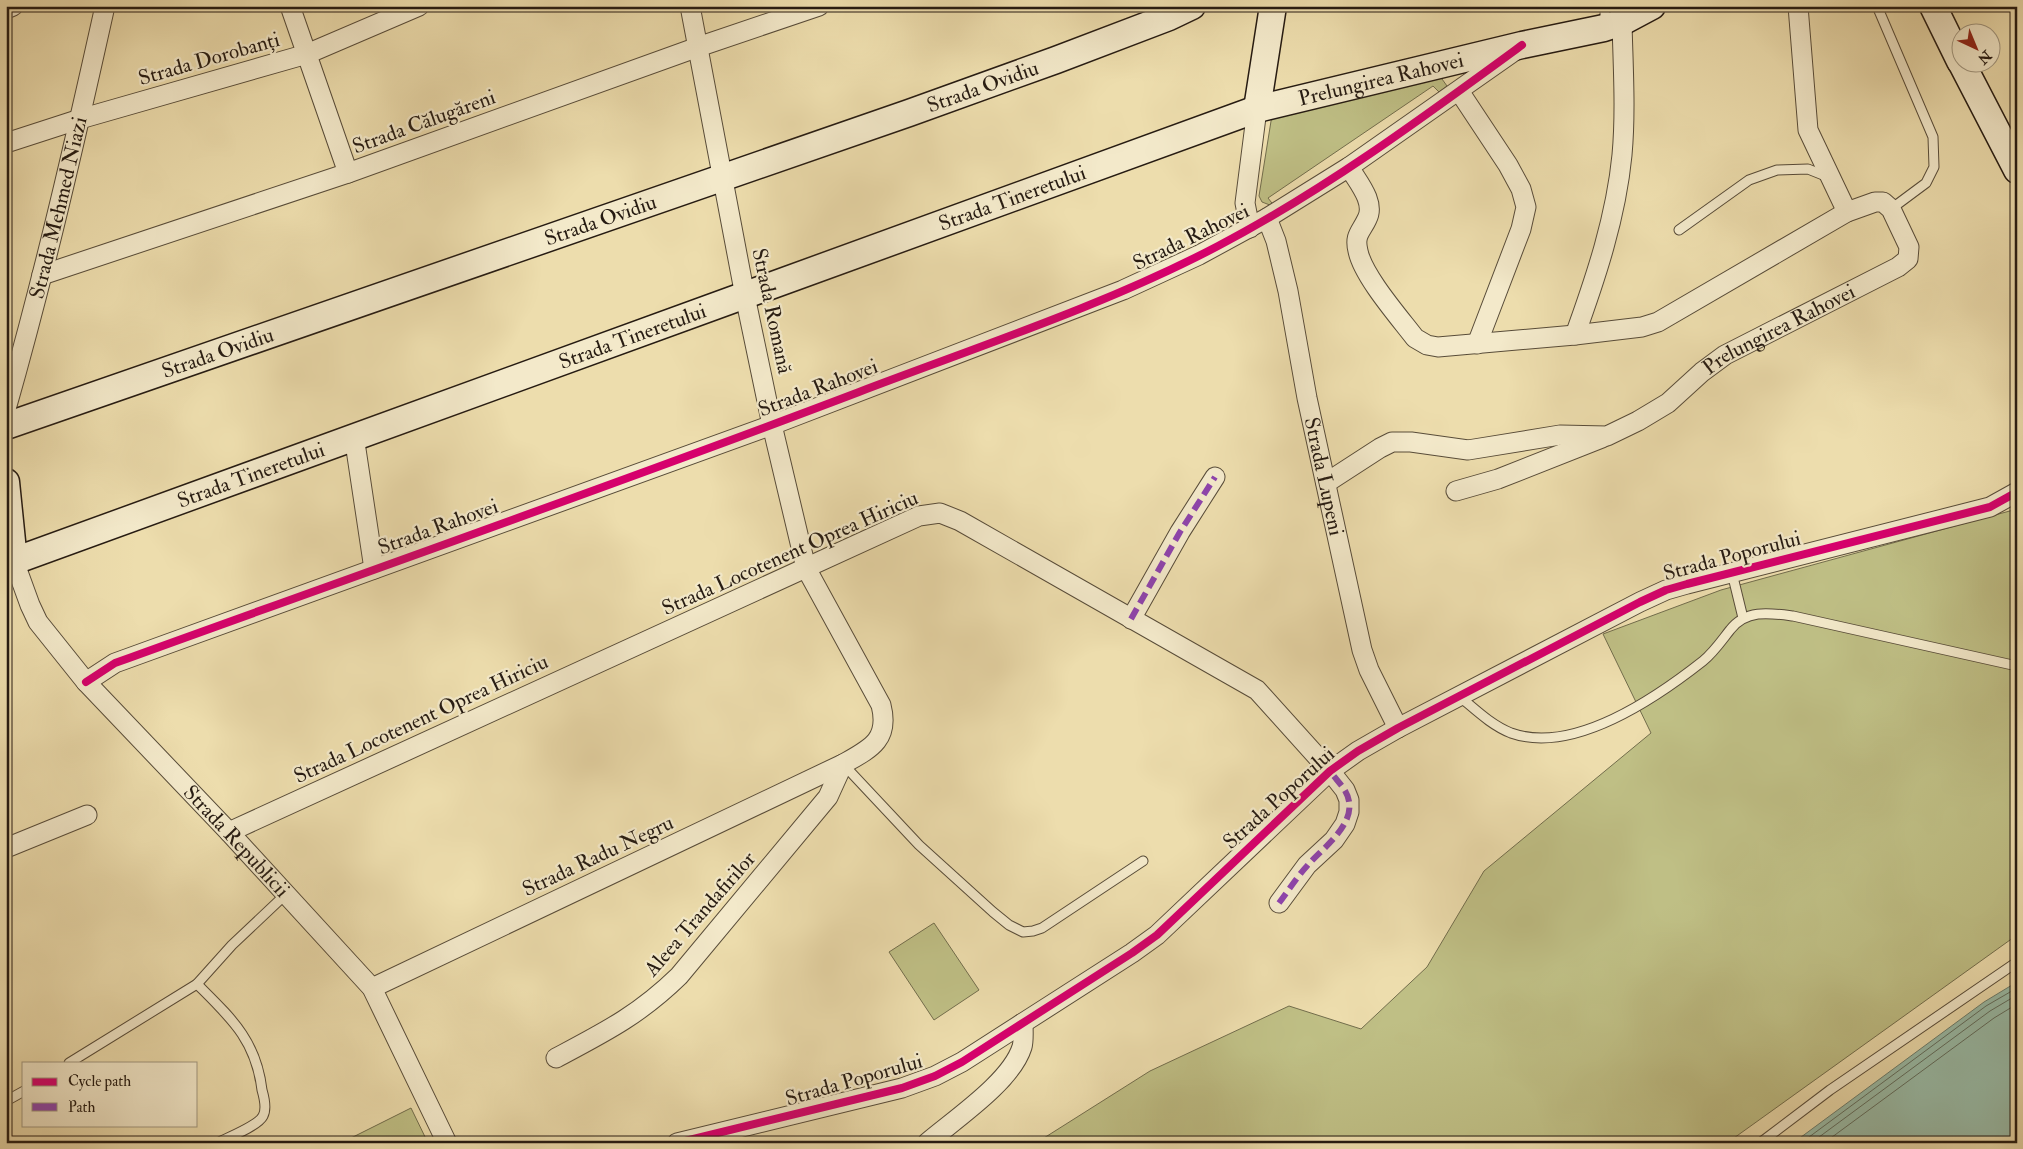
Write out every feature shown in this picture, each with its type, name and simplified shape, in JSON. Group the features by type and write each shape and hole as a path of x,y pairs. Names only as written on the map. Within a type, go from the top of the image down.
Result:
{"main road":[{"name":"Strada Ovidiu","path":"6,426 722,179 1056,60 1169,17 1192,6"},
{"path":"1257,109 1273,6"},
{"name":"Prelungirea Rahovei","path":"1257,109 1522,45 1652,6"},
{"path":"1932,6 1950,41"},
{"path":"1966,72 2017,170"},
{"name":"Strada Tineretului","path":"9,560 745,296 1257,109"},
{"path":"6,482 9,560"}],"street":[{"path":"6,8 13,6"},
{"name":"Strada Mehmed Niazi","path":"6,409 42,275 105,6"},
{"path":"290,6 348,173"},
{"name":"Strada Dorobanți","path":"6,143 80,119 307,54 419,6"},
{"name":"Strada Romană","path":"690,6 745,296 772,425 806,568 881,706 885,718 883,733 874,744 843,764"},
{"name":"Strada Călugăreni","path":"42,275 348,173 698,47 819,6"},
{"path":"1798,6 1808,130 1847,212"},
{"path":"1575,335 1601,258 1618,187 1624,126 1611,19"},
{"name":"Strada Rahovei","path":"86,682 115,662 772,425 1115,293 1200,255 1267,218 1349,167 1522,45"},
{"name":"Prelungirea Rahovei","path":"1459,91 1508,165 1521,189 1526,207 1521,229 1477,344"},
{"path":"1250,228 1245,203 1257,109"},
{"path":"1349,167 1366,194 1369,207 1368,219 1360,229 1356,242 1365,270 1415,338 1427,345 1438,347 1642,327 1658,322 1847,212 1874,202 1883,202 1891,209"},
{"name":"Prelungirea Rahovei","path":"1456,491 1498,479 1607,436 1638,421 1668,403 1702,372 1725,355 1898,267 1908,259 1909,247 1891,209"},
{"name":"Strada Lupeni","path":"1267,218 1276,241 1283,268 1307,398 1362,650 1398,728"},
{"path":"14,381 25,404 41,415"},
{"name":"Prelungirea Rahovei","path":"1326,483 1392,442 1411,442 1468,450 1560,435 1607,436"},
{"path":"354,436 374,569"},
{"path":"1131,619 1180,532 1215,477"},
{"name":"Strada Poporului","path":"677,1143 902,1088 935,1076 962,1062 1157,935 1330,771 1358,751 1459,696 1666,590 1990,507 2017,492"},
{"path":"1990,507 2017,500"},
{"name":"Strada Locotenent Oprea Hiriciu","path":"228,832 919,516 940,513 960,520 1257,690 1330,771"},
{"name":"Strada Republicii","path":"9,560 38,622 86,682 372,988 447,1143"},
{"name":"Strada Radu Negru","path":"372,988 843,764"},
{"name":"Aleea Trandafirilor","path":"556,1058 635,1014 657,997 679,976 828,797 843,764"},
{"name":"Strada Poporului","path":"1279,903 1307,866 1334,840 1349,812 1349,800 1345,790 1330,771"},
{"path":"6,848 87,815"},
{"path":"927,1143 1001,1081 1015,1064 1022,1045 1023,1023"}],"lane":[{"path":"1877,6 1933,137 1934,167 1926,183 1891,209"},
{"path":"1679,230 1749,180 1777,170 1808,169 1831,178"},
{"path":"1732,572 1742,618"},
{"path":"1459,696 1494,725 1513,733 1531,737 1562,736 1580,732 1630,710 1675,682 1705,660 1731,628 1742,618 1754,614 1771,613 1793,616 2017,666"},
{"path":"843,764 919,845 993,912 1009,925 1023,932 1042,928 1143,861"},
{"path":"71,1062 197,984 232,945 286,894"},
{"path":"1760,1143 1830,1090 2017,962"},
{"path":"197,984 244,1035 256,1058 265,1107 263,1116 257,1122 216,1143"},
{"path":"6,1101 22,1092"}],"green space":[{"path":"1437,72 1447,86 1439,92 1433,86 1268,198 1275,207 1262,202 1259,196 1272,115"},
{"path":"2017,509 2017,935 1727,1143 1036,1143 1150,1071 1289,1006 1361,1029 1427,967 1484,871 1651,733 1603,634 1721,590"},
{"path":"934,923 979,990 934,1020 889,952"},
{"path":"411,1108 428,1143 341,1143"}],"water":[{"path":"2017,982 2017,1143 1793,1143 1984,1002"}],"marked path":[{"path":"1131,619 1180,532 1215,477"},
{"path":"1279,903 1303,870 1331,841 1346,822 1349,800 1344,789 1330,771"}],"cycle path":[{"path":"86,682 115,663 673,461 1041,324 1131,287 1218,246 1336,177 1522,45"},
{"path":"677,1143 902,1088 935,1076 962,1062 1157,935 1330,771 1358,751 1398,728 1640,602 1666,590 1687,584 1990,507 2017,492"}]}
